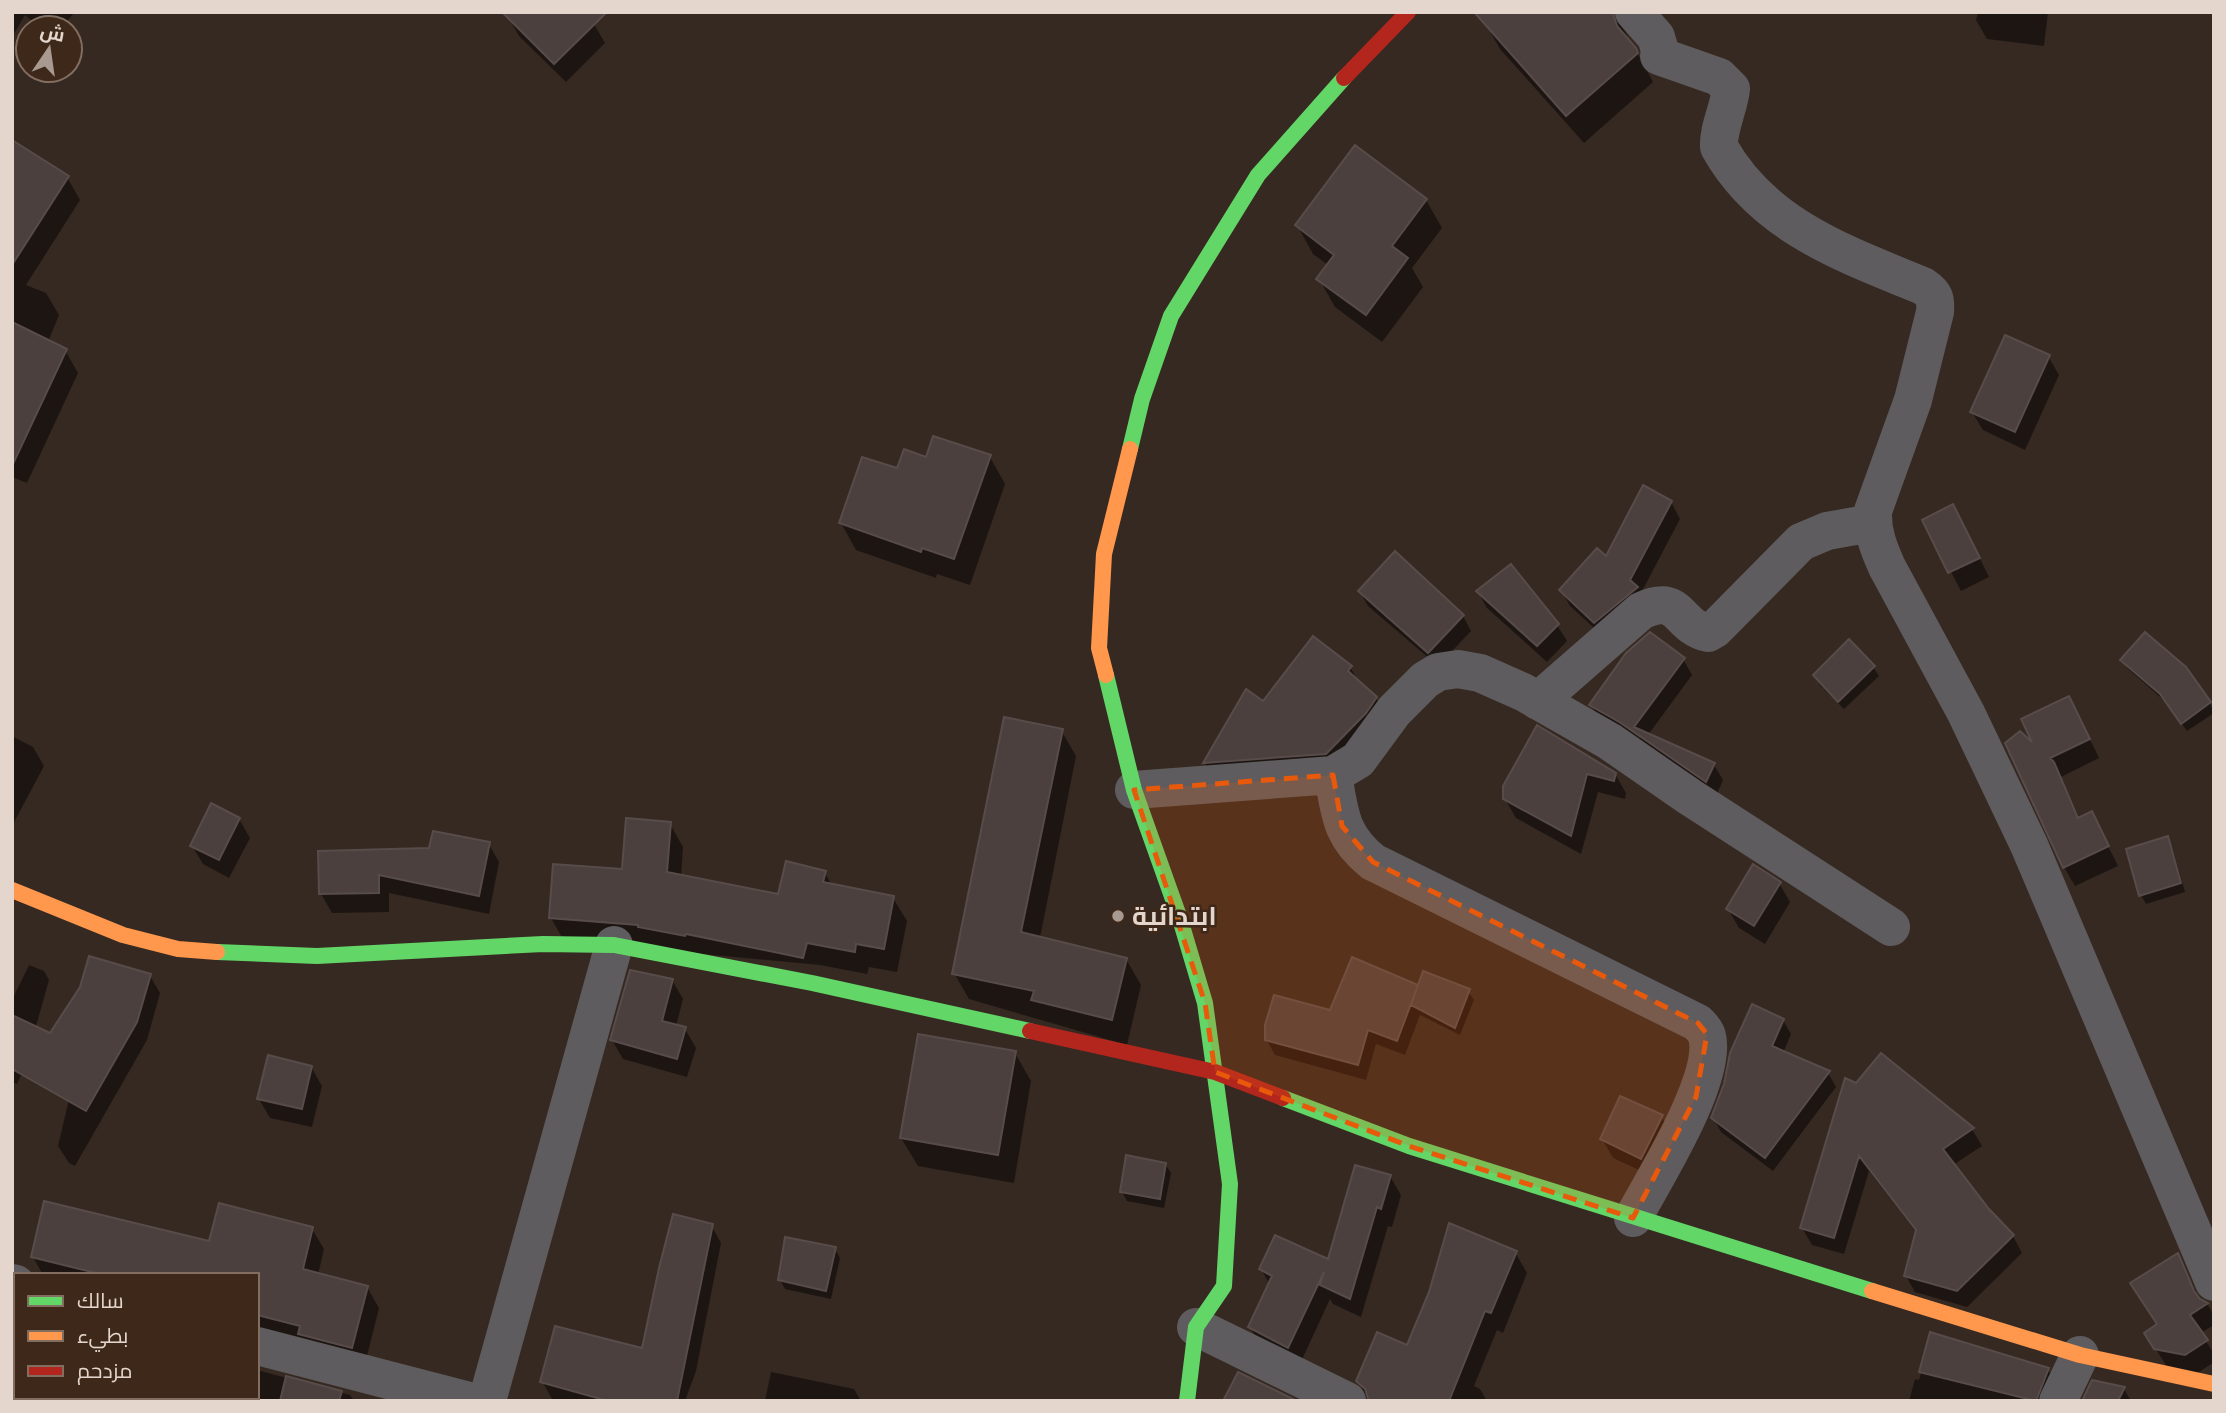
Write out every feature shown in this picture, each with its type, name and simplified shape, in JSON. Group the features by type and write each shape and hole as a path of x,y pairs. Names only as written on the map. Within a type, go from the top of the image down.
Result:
{"street":[{"path":"1187,1401 1196,1327 1224,1286 1230,1184 1206,1003 1180,919 1134,790 1098,648 1104,554 1142,399 1171,316 1258,175 1318,105 1408,12"},
{"path":"1634,12 1656,37 1661,54 1659,56 1719,77 1731,89 1719,147 1761,202 1806,235 1923,286 1933,293 1936,300 1935,312 1913,400 1890,470 1876,501 1872,523 1877,545 1966,713 2029,845 2214,1282"},
{"path":"1538,701 1641,611 1664,604 1677,609 1691,626 1708,633 1801,542 1827,531 1872,523"},
{"path":"1134,790 1333,775 1358,760 1394,712 1425,680 1438,672 1458,668 1480,673 1538,701 1609,741 1690,797 1891,927"},
{"path":"1333,775 1342,826 1350,841 1373,862 1698,1023 1707,1034 1706,1066 1696,1097 1633,1218"},
{"path":"12,890 122,935 178,949 317,956 543,944 614,946 812,983 1215,1072 1409,1146 1633,1218 2080,1355 2214,1384"},
{"path":"487,1401 614,946"},
{"path":"1196,1327 1347,1401"},
{"path":"259,1347 469,1401"},
{"path":"2058,1401 2080,1355"}],"highlighted area":[{"path":"1333,775 1342,826 1373,862 1698,1023 1707,1034 1696,1097 1633,1218 1409,1146 1215,1072 1205,1003 1134,790"}],"building":[{"path":"502,12 607,12 554,64"},
{"path":"1474,12 1613,12 1617,26 1638,53 1566,116"},
{"path":"12,140 69,176 12,265"},
{"path":"1355,145 1427,199 1392,246 1408,258 1366,315 1316,279 1334,255 1295,225"},
{"path":"12,322 67,349 12,466"},
{"path":"2005,335 2050,355 2015,432 1970,412"},
{"path":"933,436 991,455 954,559 922,548 921,552 839,523 862,457 897,468 904,449 926,457"},
{"path":"1643,485 1672,501 1630,580 1638,587 1594,623 1559,590 1597,548 1606,556"},
{"path":"1953,504 1980,558 1948,573 1922,520"},
{"path":"1395,551 1464,615 1428,653 1358,591"},
{"path":"1511,564 1559,624 1537,646 1476,591"},
{"path":"1650,632 1685,658 1634,727 1715,763 1706,782 1621,723 1589,705 1626,653"},
{"path":"2145,632 2186,667 2211,702 2181,724 2160,694 2120,660"},
{"path":"1313,636 1352,666 1348,671 1377,697 1366,713 1326,754 1203,763 1246,689 1263,701"},
{"path":"1849,639 1875,666 1838,702 1813,675"},
{"path":"2069,696 2090,739 2050,758 2078,818 2092,811 2109,846 2063,868 2005,743 2020,731 2032,742 2021,719"},
{"path":"1004,717 1063,729 1021,932 1127,958 1112,1020 1031,1000 1034,991 952,974"},
{"path":"1537,725 1616,773 1614,781 1587,774 1571,836 1503,799 1503,786"},
{"path":"211,803 240,818 219,860 190,846"},
{"path":"626,818 671,822 667,872 778,894 786,861 826,871 823,882 894,896 884,949 856,944 855,952 807,943 803,958 638,925 549,918 553,864 622,869"},
{"path":"433,831 490,842 479,896 379,875 379,893 319,894 318,851 429,848"},
{"path":"2168,836 2181,883 2139,896 2126,849"},
{"path":"1753,864 1781,882 1754,926 1726,909"},
{"path":"89,956 151,974 137,1022 86,1111 12,1069 12,1015 50,1033 80,987"},
{"path":"1352,957 1418,985 1397,1041 1368,1030 1358,1065 1265,1040 1265,1025 1274,995 1330,1010"},
{"path":"630,970 673,979 662,1021 686,1027 677,1059 610,1040"},
{"path":"1423,971 1470,989 1455,1028 1411,1005"},
{"path":"1752,1004 1784,1019 1772,1046 1830,1071 1765,1158 1711,1118 1724,1084 1730,1053"},
{"path":"918,1034 1016,1051 998,1155 900,1138"},
{"path":"1881,1053 1974,1128 1943,1149 1989,1209 2014,1235 1957,1291 1904,1276 1916,1230 1859,1156 1834,1238 1800,1228 1845,1078 1856,1083"},
{"path":"268,1055 312,1066 302,1109 257,1099"},
{"path":"1620,1096 1663,1115 1641,1159 1600,1139"},
{"path":"1126,1155 1166,1163 1160,1199 1120,1192"},
{"path":"1355,1165 1391,1175 1381,1209 1377,1207 1350,1299 1320,1285 1324,1272 1288,1348 1248,1327 1272,1276 1259,1269 1275,1235 1328,1259"},
{"path":"44,1201 209,1241 219,1203 313,1227 303,1269 368,1286 352,1348 298,1334 300,1326 259,1316 259,1273 96,1273 31,1257"},
{"path":"673,1214 713,1224 677,1401 608,1401 540,1382 555,1326 642,1348"},
{"path":"1449,1223 1517,1251 1491,1313 1485,1311 1449,1401 1369,1401 1365,1389 1356,1381 1377,1332 1407,1345 1429,1292"},
{"path":"785,1237 836,1247 826,1291 778,1280"},
{"path":"2178,1253 2194,1291 2200,1299 2208,1303 2190,1315 2208,1340 2185,1355 2154,1349 2144,1333 2157,1324 2130,1283"},
{"path":"1930,1332 2049,1368 2036,1401 1919,1372"},
{"path":"1238,1372 1297,1401 1223,1401"},
{"path":"286,1376 342,1391 339,1401 280,1401"},
{"path":"2092,1380 2125,1387 2118,1401 2082,1401"}],"traffic: fast":[{"path":"1130,449 1142,399 1171,316 1258,175 1344,78"},
{"path":"1106,675 1134,790 1180,919 1205,1003 1230,1184 1224,1286 1196,1327 1187,1401"},
{"path":"217,952 317,956 543,944 614,945 812,983 1030,1031"},
{"path":"1283,1098 1409,1146 1872,1291"}],"traffic: slow":[{"path":"1106,675 1099,648 1104,554 1130,449"},
{"path":"12,890 123,935 178,949 217,952"},
{"path":"1872,1291 2080,1355 2214,1384"}],"traffic: jam":[{"path":"1344,78 1408,12"},
{"path":"1030,1031 1215,1072 1283,1098"}],"place":[{"name":"ابتدائية","path":"1118,916"}]}
